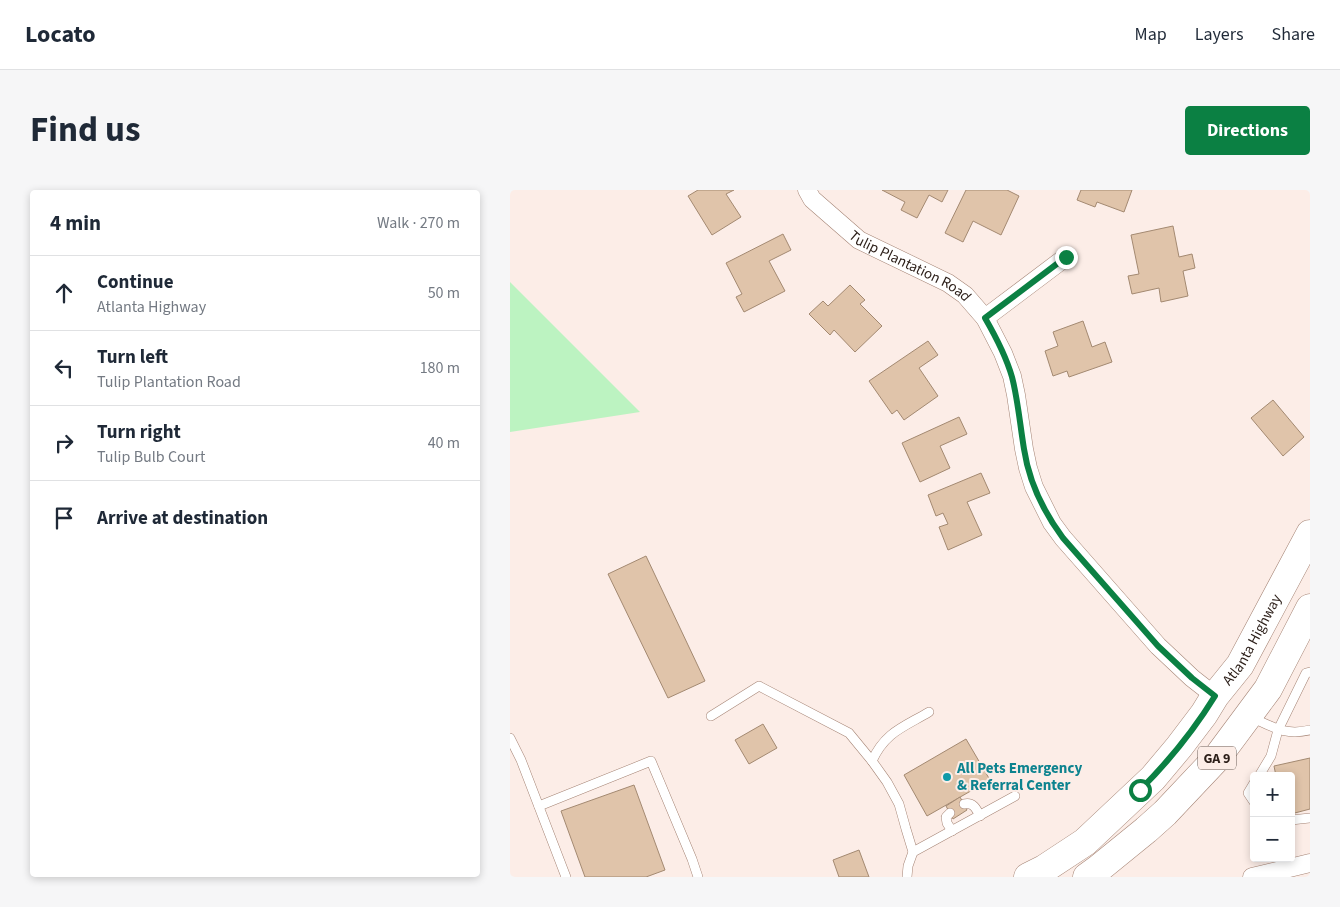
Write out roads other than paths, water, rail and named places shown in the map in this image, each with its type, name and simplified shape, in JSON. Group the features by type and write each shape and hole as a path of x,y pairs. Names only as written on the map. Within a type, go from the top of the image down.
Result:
{"main road":[{"name":"Atlanta Highway","path":"1028,877 1044,869 1085,842 1153,778 1179,747 1215,696 1240,665 1309,537"},
{"name":"GA 9","path":"1086,877 1165,813 1216,759 1268,689 1310,608"}],"street":[{"name":"Tulip Plantation Road","path":"807,190 812,199 859,240 948,282 965,296 985,318 1004,353 1012,376 1028,468 1034,487 1052,523 1158,646 1192,678 1215,696"},
{"path":"985,318 1066,257"},
{"path":"1252,877 1285,873 1310,863"}],"lane":[{"path":"1261,772 1271,756 1278,730 1306,673 1310,672"},
{"path":"712,716 758,686 849,733 872,760 899,804 913,852 908,866 908,877"},
{"path":"872,760 877,749 891,734 929,712"},
{"path":"1248,716 1281,731 1301,732 1310,730"},
{"path":"510,738 521,760 566,877"},
{"path":"538,806 651,761 698,877"},
{"path":"913,852 1015,796"},
{"path":"964,804 969,803 974,806 980,816"},
{"path":"950,813 946,817 952,831"},
{"path":"1295,820 1310,818"}],"place":[{"name":"All Pets Emergency & Referral Center","path":"947,777"}]}
